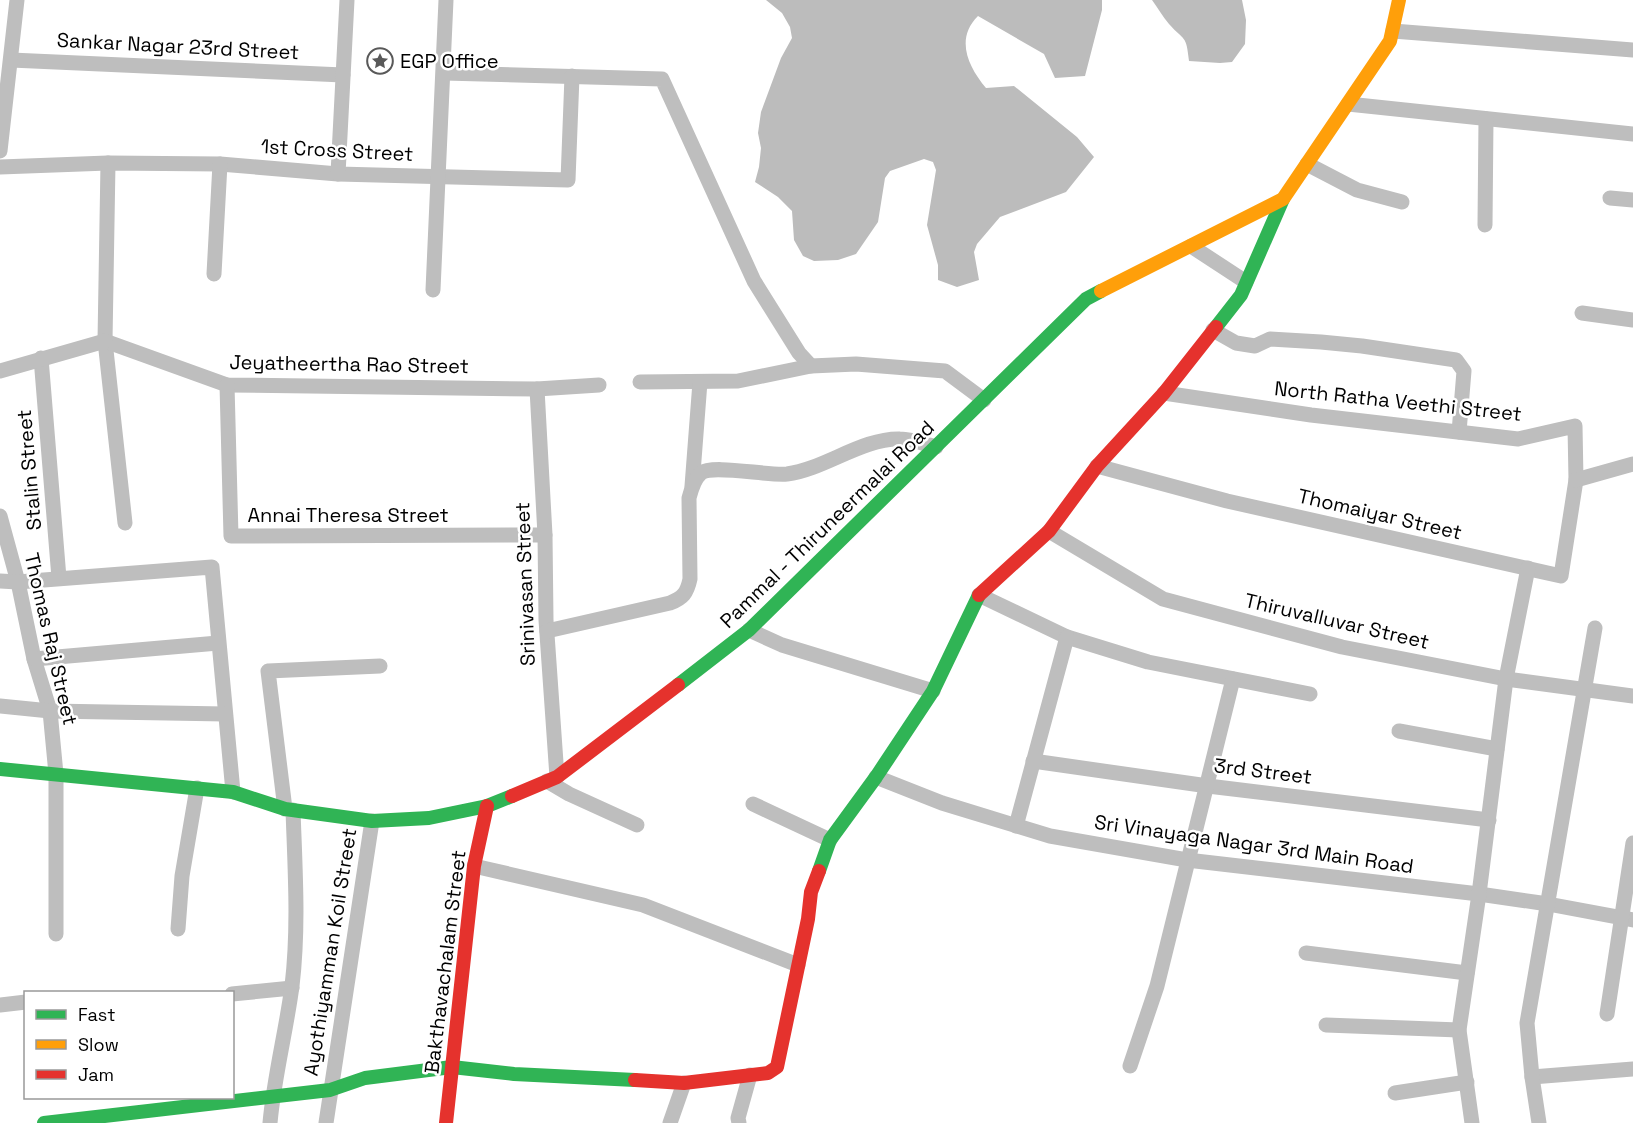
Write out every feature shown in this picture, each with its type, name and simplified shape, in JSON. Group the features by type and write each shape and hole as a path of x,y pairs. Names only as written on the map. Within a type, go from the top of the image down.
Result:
{"street":[{"path":"0,151 17,0"},
{"path":"338,174 347,0"},
{"path":"433,290 446,0"},
{"name":"Pammal - Thiruneermalai Road","path":"0,769 233,792 289,810 372,821 429,818 487,806 552,779 749,630 1086,299 1283,199 1390,41 1399,0"},
{"path":"1393,31 1633,50"},
{"name":"Sankar Nagar 23rd Street","path":"11,60 343,75"},
{"path":"444,73 662,79 754,280 799,353 811,366"},
{"name":"1st Cross Street","path":"0,167 108,162 220,164 338,174 568,180 572,76"},
{"path":"1348,104 1633,134"},
{"path":"1485,225 1486,119"},
{"path":"108,162 105,341 125,523"},
{"path":"214,274 220,164"},
{"path":"1307,164 1357,190 1402,202"},
{"path":"1610,198 1633,200"},
{"path":"44,1123 330,1090 365,1078 452,1067 514,1074 684,1083 768,1073 777,1067 808,919 811,892 830,840 876,777 933,691 979,595 1049,531 1096,466 1164,393 1240,295 1283,199"},
{"path":"1191,246 1246,282"},
{"path":"1582,313 1633,320"},
{"path":"1213,330 1236,343 1255,346 1270,339 1322,342 1456,360 1464,370 1459,432"},
{"path":"0,371 105,341"},
{"name":"Jeyatheertha Rao Street","path":"105,341 227,385 537,389 599,385"},
{"name":"Stalin Street","path":"41,358 59,579"},
{"path":"640,382 738,381 811,366 856,364 945,371 984,399"},
{"path":"547,631 680,599 687,591 690,579 689,498 692,486 700,382"},
{"name":"Annai Theresa Street","path":"227,385 231,536 545,535"},
{"name":"Srinivasan Street","path":"537,389 545,535 552,779"},
{"name":"North Ratha Veethi Street","path":"1164,393 1311,415 1518,439 1575,426 1576,480"},
{"path":"692,486 700,473 712,469 784,474 804,471 873,444 900,439 936,447"},
{"path":"1576,480 1633,464"},
{"name":"Thomaiyar Street","path":"1096,466 1227,501 1561,576 1576,480"},
{"name":"Thomas Raj Street","path":"0,516 18,582 34,659 50,711 56,774 56,934"},
{"name":"Thiruvalluvar Street","path":"1049,531 1163,599 1342,647 1506,679 1633,696"},
{"path":"0,581 18,582 212,567 233,792"},
{"path":"1472,1123 1459,1030 1489,820 1506,679 1528,568"},
{"path":"979,595 1067,637 1148,662 1310,694"},
{"path":"1539,1123 1527,1023 1595,628"},
{"path":"749,630 782,645 933,691"},
{"path":"1017,826 1067,637"},
{"path":"34,659 218,643"},
{"path":"270,1123 272,1096 292,988 297,915 289,810 268,671 380,666"},
{"path":"1130,1066 1157,986 1233,679"},
{"path":"0,706 50,711 225,714"},
{"path":"1399,731 1497,749"},
{"name":"3rd Street","path":"1033,762 1489,820"},
{"name":"Sri Vinayaga Nagar 3rd Main Road","path":"876,777 942,803 1050,836 1187,860 1479,894 1627,918"},
{"path":"552,779 569,794 637,825"},
{"path":"178,929 182,876 197,788"},
{"path":"753,804 830,840"},
{"name":"Bakthavachalam Street","path":"446,1123 474,866 487,806"},
{"name":"Ayothiyamman Koil Street","path":"326,1123 372,821"},
{"path":"1607,1014 1627,918 1633,843"},
{"path":"474,866 643,905 798,965"},
{"path":"1306,953 1467,973"},
{"path":"234,994 292,988"},
{"path":"0,1005 24,1002"},
{"path":"1326,1025 1459,1030"},
{"path":"1532,1077 1633,1069"},
{"path":"739,1123 738,1118 750,1075"},
{"path":"1395,1093 1467,1082"},
{"path":"670,1123 684,1083"}],"shaded area":[{"path":"766,0 1102,0 1102,10 1085,76 1055,78 1044,54 978,16 967,34 966,43 969,62 986,88 1014,86 1077,137 1094,157 1066,192 1000,217 977,244 974,252 979,280 957,287 938,280 938,265 927,225 936,170 933,162 924,159 890,171 885,178 878,222 856,254 838,260 814,261 803,256 794,240 792,211 778,197 755,182 761,148 758,133 761,112 781,58 792,38 790,27 782,13"},
{"path":"1152,0 1242,0 1246,20 1245,44 1232,62 1189,61 1184,39 1169,24"}],"traffic: fast":[{"path":"1216,327 1241,295 1283,199"},
{"path":"678,685 749,630 1086,299 1101,291"},
{"path":"819,871 830,840 876,777 933,691 979,595"},
{"path":"0,769 233,792 285,809 372,821 429,818 487,806 512,796"},
{"path":"44,1123 330,1090 365,1078 452,1067 514,1074 635,1080"}],"traffic: slow":[{"path":"1101,291 1283,199 1390,41 1399,0"}],"traffic: jam":[{"path":"979,595 1049,531 1097,466 1164,393 1216,327"},
{"path":"512,796 557,777 678,685"},
{"path":"446,1123 474,866 487,806"},
{"path":"635,1080 684,1083 768,1073 777,1067 808,919 811,892 819,871"}],"place":[{"name":"EGP Office","path":"380,61"}]}
